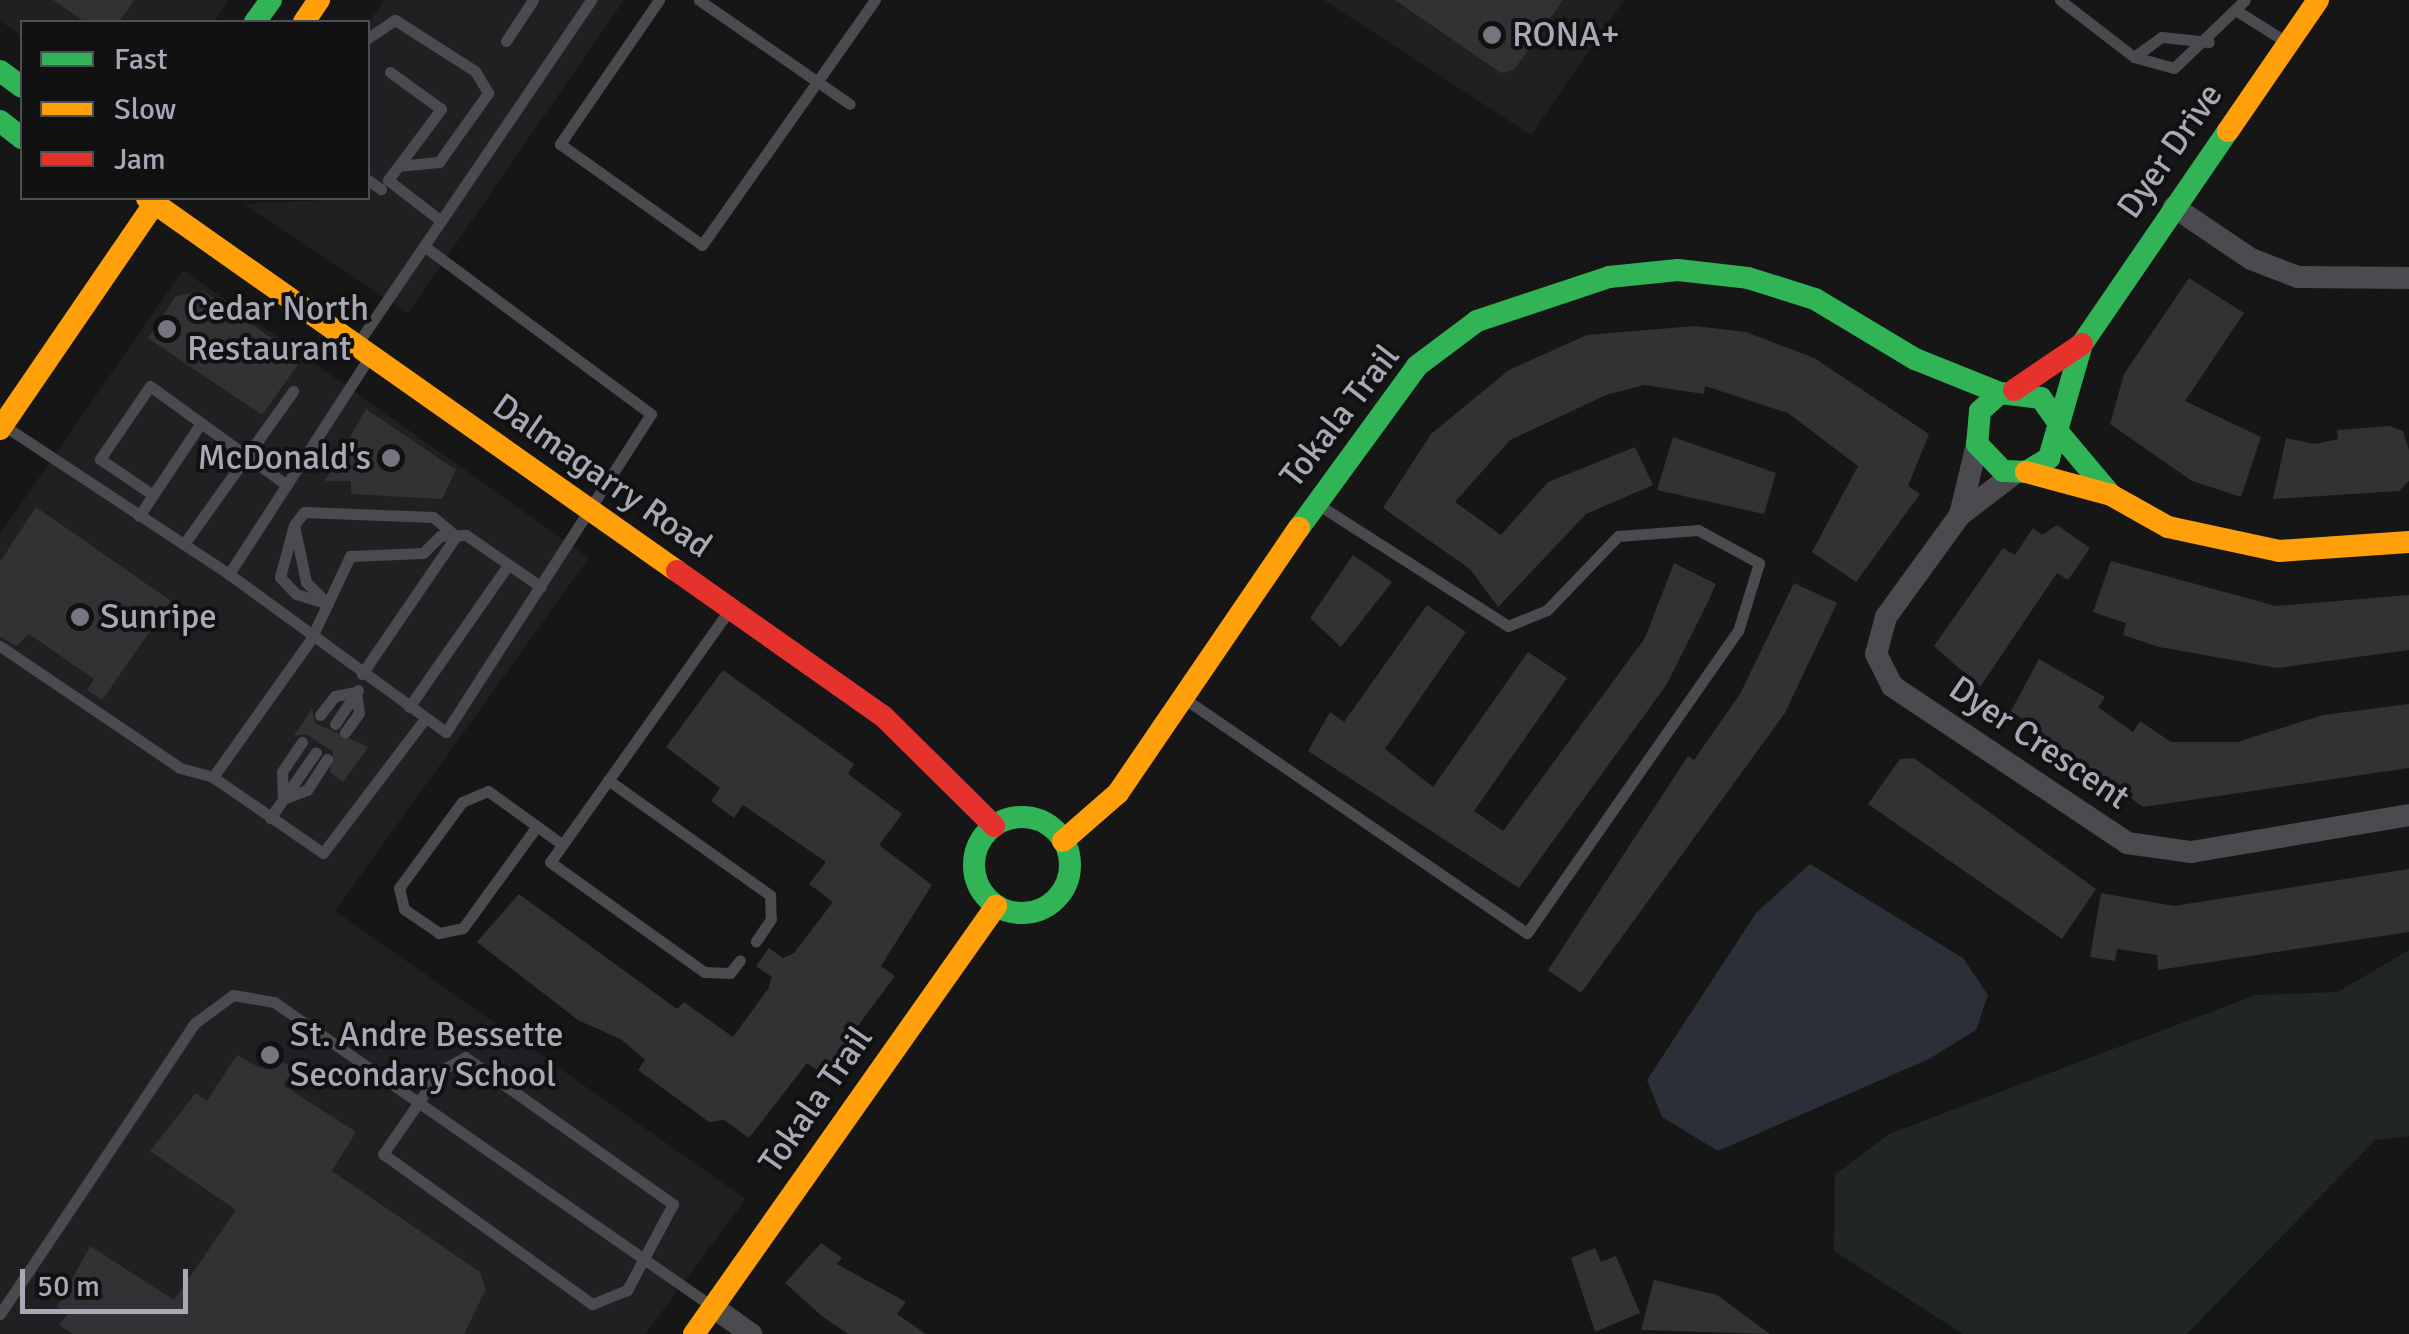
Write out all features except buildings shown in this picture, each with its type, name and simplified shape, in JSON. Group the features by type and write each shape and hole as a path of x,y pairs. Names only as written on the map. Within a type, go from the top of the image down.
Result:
{"street":[{"name":"Dyer Drive","path":"2057,426 2082,344 2318,0"},
{"path":"0,121 20,136"},
{"path":"1,427 147,200"},
{"name":"Dalmagarry Road","path":"149,200 884,717 994,826"},
{"path":"2174,207 2251,259 2298,276 2409,278"},
{"name":"Tokala Trail","path":"1063,840 1118,793 1316,503 1418,366 1477,321 1540,293 1678,270 1748,278 1816,299 1915,360 2007,392"},
{"name":"Dyer Drive","path":"2007,392 2082,344"},
{"name":"Tokala Trail","path":"1915,360 1976,434"},
{"path":"2111,495 2057,426 2041,398 2007,392 1976,434 1991,465 2111,495 2168,527 2279,551 2409,542"},
{"path":"2021,472 2049,458 2057,426"},
{"name":"Dyer Crescent","path":"1960,515 1976,434"},
{"name":"Dyer Crescent","path":"2021,472 1960,515 1886,617 1882,670 1901,694 2084,821 2126,843 2191,852 2409,815"},
{"path":"1024,817 1063,840 1070,872 1055,900 1026,914 996,906 973,866 994,826 1024,817"},
{"name":"Tokala Trail","path":"694,1334 996,906"},
{"path":"713,1307 751,1334"}],"lane":[{"path":"506,41 534,0"},
{"path":"229,574 287,484 424,246 591,0"},
{"path":"659,0 560,144 702,245 875,0"},
{"path":"700,0 850,104"},
{"path":"2060,0 2134,57 2174,68 2209,42 2245,0"},
{"path":"2237,12 2288,43"},
{"path":"370,37 395,20 475,71 488,93 439,162 398,166"},
{"path":"2134,57 2162,37 2209,42"},
{"path":"390,72 441,109 388,180 441,221"},
{"path":"370,181 382,189"},
{"path":"1,427 229,574 311,638 446,732 651,414 424,246"},
{"path":"153,495 100,459 150,386 287,484"},
{"path":"184,544 292,391"},
{"path":"140,516 202,422"},
{"path":"1183,698 1527,933 1738,630 1758,563 1698,530 1618,536 1546,610 1508,626 1316,503"},
{"path":"328,604 296,594 280,576 294,525 316,507 433,517 456,536 541,586"},
{"path":"294,525 306,582 328,604"},
{"path":"213,777 311,638 350,556 424,553 440,536 456,536"},
{"path":"340,728 359,713 356,692 364,676 456,536"},
{"path":"410,707 508,565"},
{"path":"730,608 550,862 704,972 730,974 740,960"},
{"path":"0,646 180,768 213,777 323,853 338,844 424,720"},
{"path":"320,714 335,696 356,692"},
{"path":"283,800 282,772 302,742"},
{"path":"270,818 321,755"},
{"path":"608,780 770,896 772,919 756,940"},
{"path":"537,826 463,928 439,932 404,910 400,888 462,802 488,791 563,844"},
{"path":"0,1314 195,1023 234,994 274,1002 713,1307"},
{"path":"466,1058 673,1204 648,1262 627,1290 592,1304 396,1169 382,1154 417,1102 440,1071 466,1058"}],"shaded area":[{"path":"0,0 229,0 215,20 20,20 20,35 0,21"},
{"path":"384,0 624,0 408,313 244,204 370,200 370,21"},
{"path":"1324,0 1624,0 1531,135"},
{"path":"183,270 589,558 335,911 746,1199 645,1334 0,1334 0,534"},
{"path":"1810,864 1963,958 1988,995 1976,1030 1929,1059 1718,1151 1662,1117 1647,1080 1756,913"},
{"path":"2409,950 2409,1136 2375,1140 2187,1334 1963,1334 1834,1251 1835,1175 1889,1134 2256,995 2338,992"}],"traffic: fast":[{"path":"256,20 271,0"},
{"path":"0,71 20,86"},
{"path":"0,121 20,136"},
{"path":"2057,421 2041,398 2000,393 1980,411 1977,444 2003,471 2026,472 2049,458 2082,344 2228,131"},
{"path":"1299,528 1417,366 1477,321 1609,277 1678,270 1748,278 1815,299 1915,359 2000,393"},
{"path":"2058,432 2111,495"},
{"path":"1022,817 1040,821 1056,831 1066,847 1070,865 1066,883 1056,899 1040,909 1022,913 1004,909 988,899 978,883 974,865 978,847 988,831 1004,821 1022,817"}],"traffic: slow":[{"path":"305,20 319,0"},
{"path":"2228,131 2318,0"},
{"path":"150,200 677,571"},
{"path":"0,429 157,200"},
{"path":"2026,472 2111,495 2168,527 2279,551 2409,542"},
{"path":"1063,841 1118,793 1299,528"},
{"path":"694,1334 996,906"}],"traffic: jam":[{"path":"2014,390 2082,344"},
{"path":"677,571 884,717 994,826"}],"place":[{"name":"RONA+","path":"1492,35"},
{"name":"Cedar North Restaurant","path":"167,329"},
{"name":"McDonald's","path":"391,458"},
{"name":"Sunripe","path":"80,617"},
{"name":"St. Andre Bessette Secondary School","path":"270,1055"}]}
